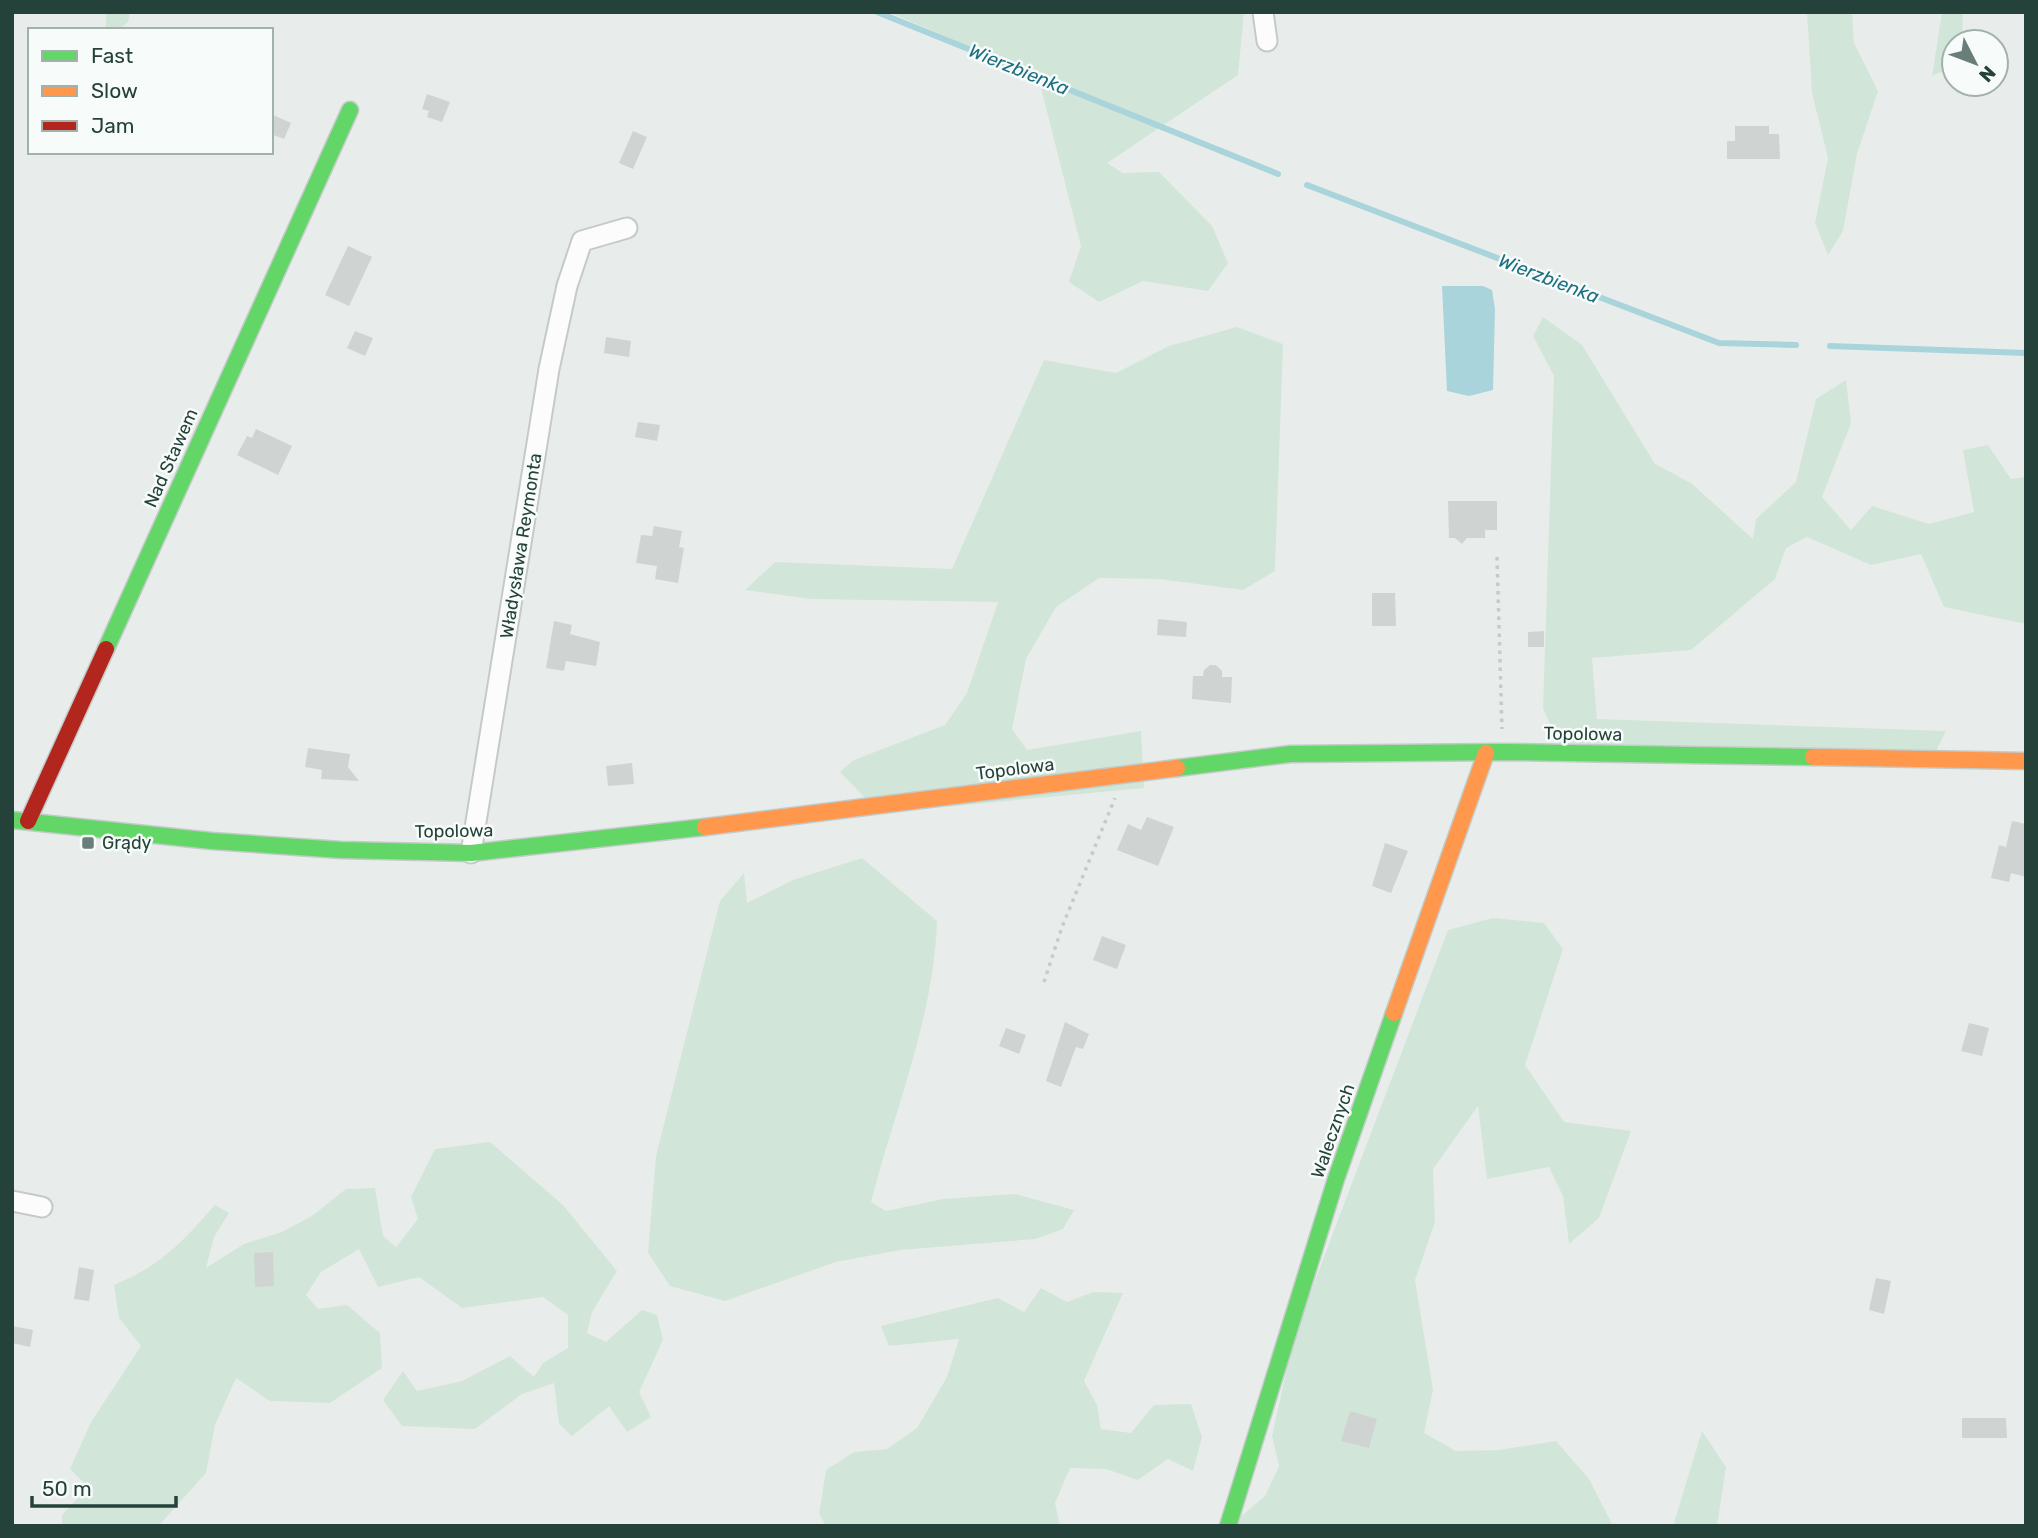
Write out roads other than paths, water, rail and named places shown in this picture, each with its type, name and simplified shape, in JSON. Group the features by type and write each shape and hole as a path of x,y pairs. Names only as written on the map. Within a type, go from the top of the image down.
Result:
{"street":[{"path":"1263,12 1268,41"},
{"name":"Nad Stawem","path":"20,821 349,110"},
{"name":"Władysława Reymonta","path":"471,853 549,369 567,286 582,241 626,228"},
{"name":"Topolowa","path":"20,821 341,850 471,853 620,838 1290,754 1494,753 2026,761"},
{"name":"Walecznych","path":"1228,1526 1336,1179 1494,753"},
{"path":"12,1201 42,1207"}],"water":[{"path":"1442,286 1483,286 1492,290 1495,309 1493,390 1469,396 1447,391"}],"waterway":[{"name":"Wierzbienka","path":"877,12 1278,174"},
{"name":"Wierzbienka","path":"1307,185 1719,343 1796,345"},
{"name":"Wierzbienka","path":"1830,346 2026,353"}],"place":[{"name":"Grądy","path":"88,843"}]}
